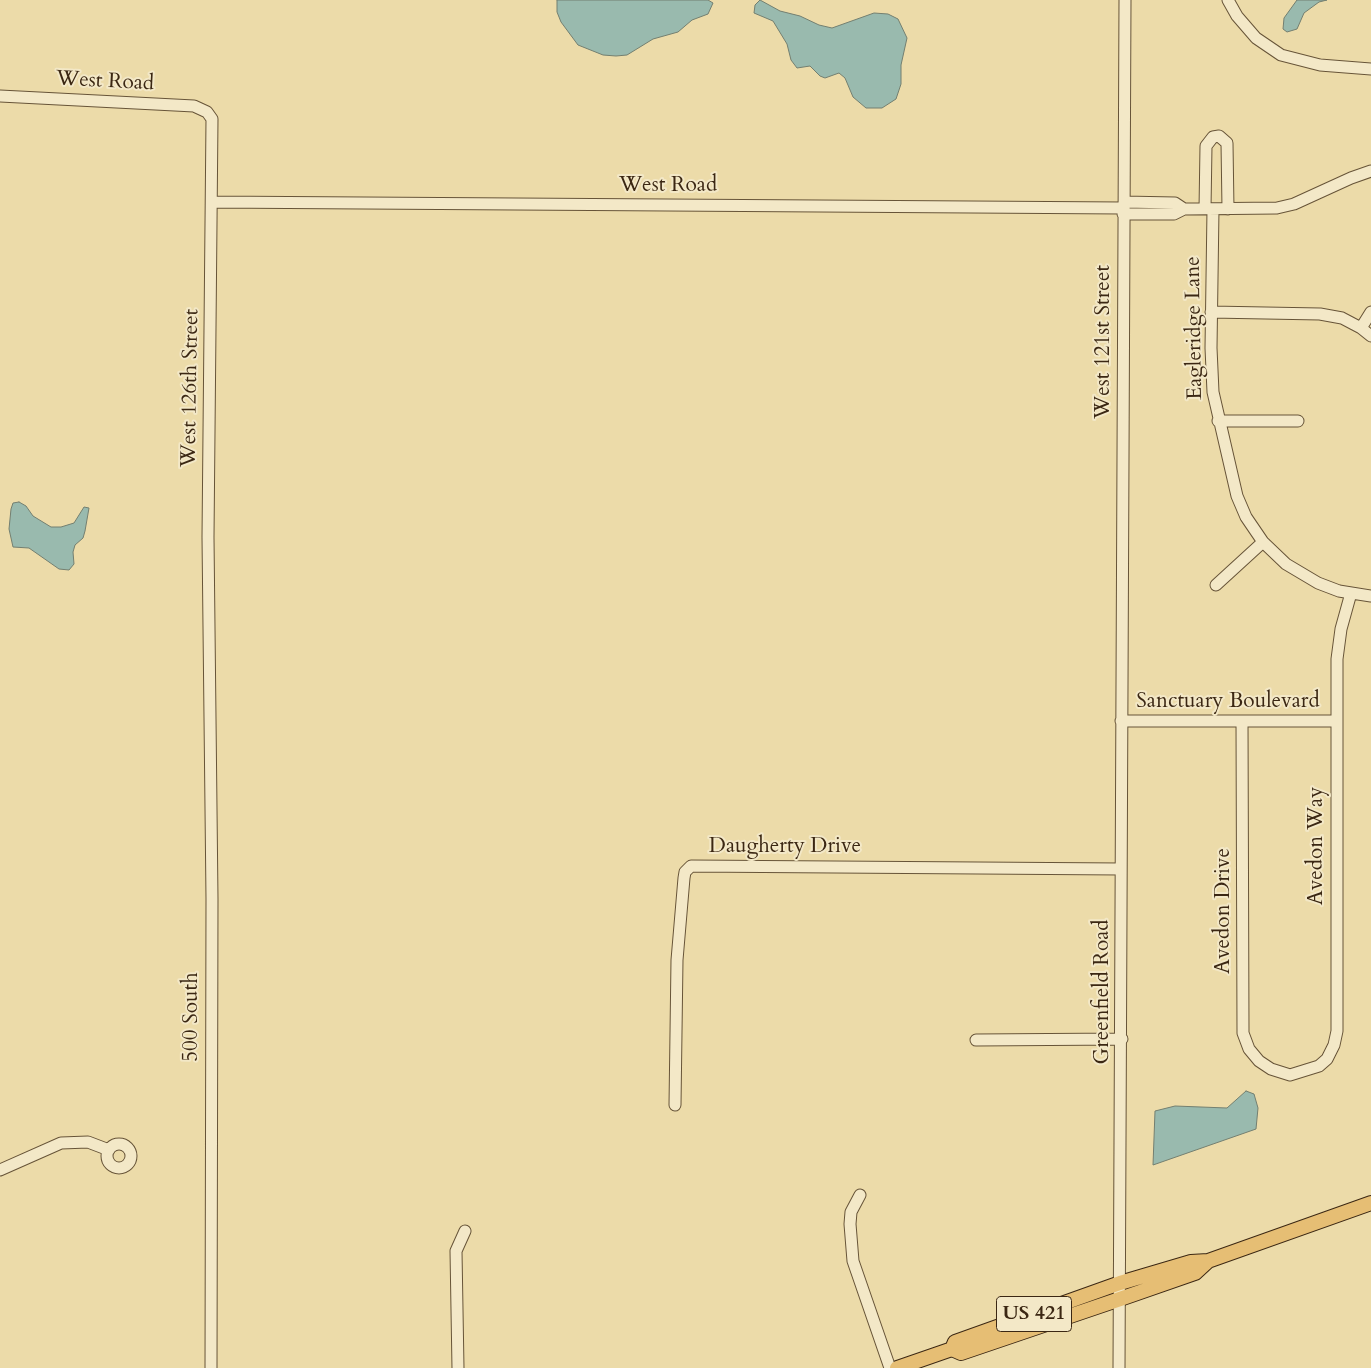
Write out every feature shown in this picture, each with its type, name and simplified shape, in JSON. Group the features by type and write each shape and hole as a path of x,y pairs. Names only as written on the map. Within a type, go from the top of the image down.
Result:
{"main road":[{"name":"US 421","path":"952,1350 955,1342 1120,1283 1191,1262 1208,1261 1371,1203"},
{"name":"US 421","path":"898,1368 952,1350 961,1352 1120,1299 1195,1272 1208,1261"}],"street":[{"name":"West 121st Street","path":"1121,684 1125,0"},
{"path":"1228,0 1256,38 1281,55 1320,65 1371,69"},
{"name":"West Road","path":"0,96 194,106 207,112"},
{"name":"West 126th Street","path":"207,112 212,119 213,129 208,537 210,667"},
{"name":"Eagleridge Lane","path":"1228,209 1228,143 1219,136 1213,137 1206,146 1213,392 1218,421 1237,496 1246,517 1264,542 1286,564 1318,583 1351,593 1371,596"},
{"name":"West Road","path":"212,202 1123,208 1174,214 1184,209 1260,209 1294,204 1371,171"},
{"path":"1211,312 1320,314 1342,318 1361,328 1371,336"},
{"path":"1361,328 1371,312"},
{"path":"1218,421 1298,421"},
{"path":"1216,585 1264,542"},
{"name":"Avedon Way","path":"1290,1075 1318,1066 1327,1059 1334,1045 1337,1031 1336,721 1338,643 1351,593"},
{"name":"500 South","path":"210,667 211,1368"},
{"name":"Greenfield Road","path":"1119,1368 1122,1039 1121,684"},
{"name":"Sanctuary Boulevard","path":"1121,721 1336,721"},
{"name":"Avedon Drive","path":"1242,721 1244,1033 1249,1049 1259,1061 1271,1070 1290,1075"},
{"name":"Daugherty Drive","path":"675,1105 677,960 684,878 685,872 691,866 1121,869"},
{"path":"976,1040 1122,1039"},
{"path":"0,1170 61,1144 88,1142 109,1150"},
{"path":"860,1195 851,1212 853,1261 890,1368"},
{"path":"458,1368 456,1251 465,1231"}],"water":[{"path":"557,0 708,0 713,3 708,14 692,20 678,32 653,39 627,55 616,56 603,55 578,45 561,22 557,12"},
{"path":"760,0 780,11 832,28 874,13 888,14 898,19 907,38 901,65 901,84 896,99 882,108 866,108 853,97 845,78 839,73 825,78 820,76 810,66 797,68 791,60 787,44 773,21 754,13 755,5"},
{"path":"1297,0 1327,0 1319,2 1304,13 1297,29 1287,32 1283,29 1284,18"},
{"path":"19,502 26,506 33,516 51,527 61,527 74,523 84,507 89,508 83,538 75,545 73,552 74,564 69,570 59,569 29,548 13,547 9,529 11,509 13,503"},
{"path":"1246,1091 1254,1094 1258,1108 1256,1129 1153,1165 1155,1111 1175,1106 1227,1108"}]}
